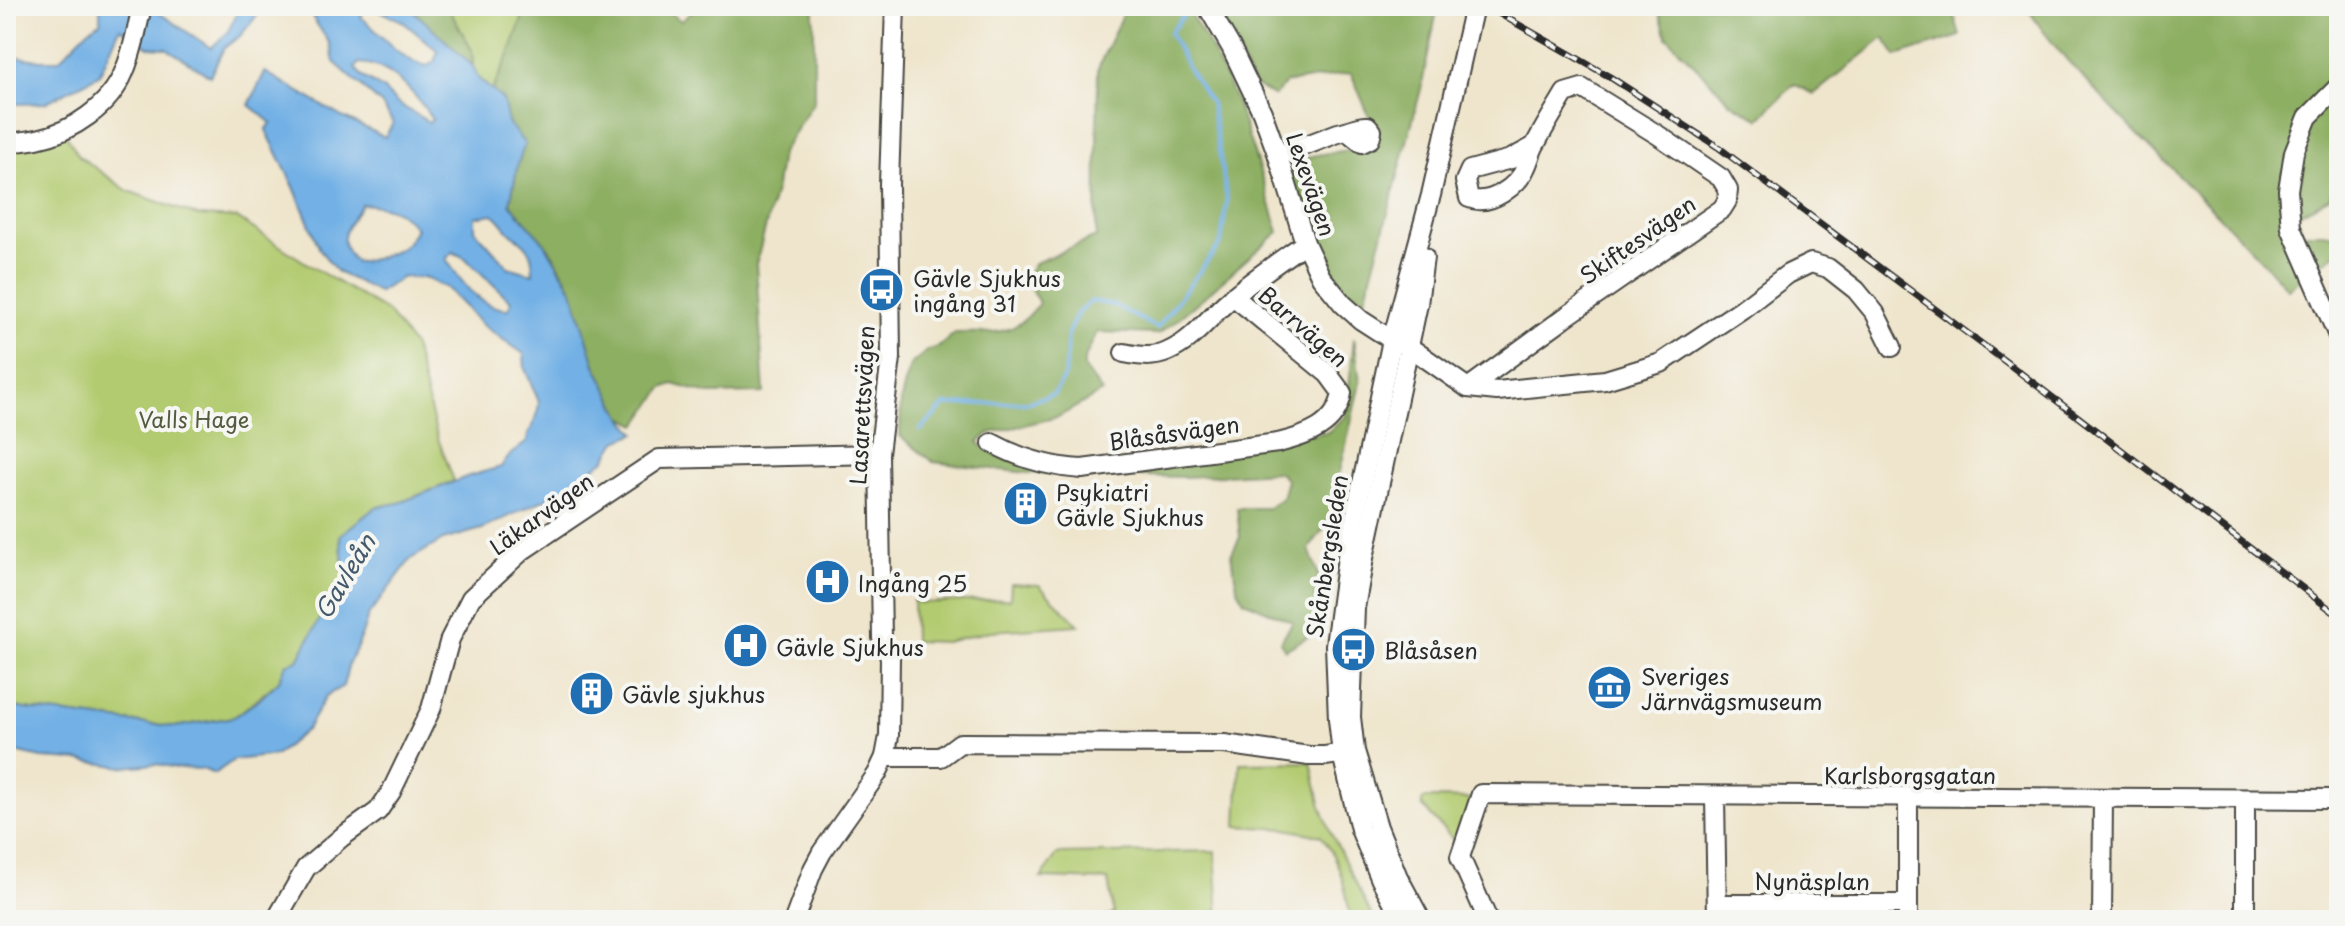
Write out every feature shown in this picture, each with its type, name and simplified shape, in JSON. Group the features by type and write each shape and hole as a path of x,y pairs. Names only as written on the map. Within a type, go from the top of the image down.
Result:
{"street":[{"path":"6,143 40,139 75,125 113,93 124,73 142,6"},
{"name":"Lasarettsvägen","path":"794,920 822,852 877,774 885,757 889,736 890,658 882,638 879,454 891,358 889,184 895,6"},
{"name":"Skånbergsleden","path":"1403,920 1381,880 1360,829 1348,753 1355,608 1400,343 1418,304 1431,195 1474,6"},
{"name":"Lexevägen","path":"1211,12 1249,83 1278,156 1305,243 1321,277 1361,320 1400,343"},
{"path":"2339,86 2308,117 2294,152 2288,190 2291,228 2339,338"},
{"name":"Skiftesvägen","path":"1468,388 1722,209 1727,201 1728,190 1721,178 1582,88 1565,93 1533,147"},
{"path":"1278,156 1348,132"},
{"path":"1124,353 1145,357 1163,354 1179,346 1233,296 1305,243"},
{"path":"1400,343 1468,388 1497,391 1605,380 1661,363 1788,274 1811,263 1828,268 1856,290 1875,313 1892,347"},
{"name":"Barrvägen","path":"1233,296 1328,374 1342,393"},
{"name":"Blåsåsvägen","path":"992,443 1008,452 1063,468 1082,469 1278,443 1300,438 1324,426 1340,404 1342,393"},
{"name":"Läkarvägen","path":"276,920 306,868 378,811 385,802 431,709 450,639 471,598 523,550 659,459 879,454"},
{"path":"885,757 941,757 960,743 1224,744 1309,756 1348,753"},
{"name":"Skånbergsleden","path":"1348,753 1398,877 1421,920"},
{"name":"Karlsborgsgatan","path":"1488,920 1460,857 1481,794 2339,799"},
{"path":"1715,797 1717,912"},
{"path":"1908,798 1908,912"},
{"path":"2102,920 2103,798"},
{"path":"2245,799 2245,920"},
{"name":"Nynäsplan","path":"1717,912 1908,912"}],"green space":[{"path":"408,6 447,6 472,50 473,66"},
{"path":"447,6 533,6 524,14 492,91 477,78 472,50"},
{"path":"533,6 662,6 681,21 699,6 814,6 814,101 781,153 776,187 756,264 764,393 709,394 673,384 663,388 637,425 622,417 595,365 573,291 544,242 510,204 525,144 507,123 503,100 492,91 524,13"},
{"path":"1126,6 1184,6 1201,31 1240,114 1279,232 1158,334 1097,332 1084,360 1084,368 1102,392 1058,417 990,433 978,442 987,450 1075,470 1328,432 1346,416 1354,338 1360,382 1329,521 1309,549 1319,577 1309,636 1285,650 1280,642 1293,622 1244,601 1237,587 1231,555 1240,537 1237,508 1268,508 1282,498 1287,480 1278,472 1185,477 1027,473 933,462 900,436 901,399 910,365 955,333 1002,331 1021,322 1039,303 1025,278 1035,263 1096,237 1098,68"},
{"path":"1214,6 1438,6 1421,89 1365,299 1346,290 1323,256 1306,242 1283,166 1316,155 1375,146 1379,131 1376,122 1369,116 1351,73 1286,83 1274,96 1254,85"},
{"path":"1657,6 1952,6 1960,36 1896,56 1884,38 1814,94 1794,84 1759,119 1730,102 1667,37"},
{"path":"2026,6 2339,6 2339,180 2330,197 2285,221 2290,233 2339,236 2339,251 2288,289 2081,75 2046,35"},
{"name":"Valls Hage","path":"65,133 79,156 128,191 198,216 237,218 388,312 414,347 437,436 454,481 399,503 376,507 340,535 346,591 330,600 298,660 286,664 279,681 235,717 174,727 6,705 6,143"},
{"path":"1011,584 1039,585 1079,625 990,631 946,642 914,641 913,600 920,603 1010,599"},
{"path":"1311,762 1330,831 1374,920 1351,920 1338,865 1321,836 1286,829 1237,826 1240,763"},
{"path":"1426,798 1473,799 1456,843 1422,806"},
{"path":"1215,851 1219,920 1097,920 1114,914 1108,880 1041,878 1057,854"}],"water":[{"path":"100,6 149,6 211,48 227,33 241,6 265,6 240,36 224,48 210,76 166,48 148,47 120,28 99,75 45,103 18,104 6,100 6,46 15,46 17,57 59,60 100,22"},
{"path":"305,6 408,6 473,66 478,78 503,100 508,123 525,144 510,204 544,242 573,291 595,365 622,417 636,433 617,441 605,460 554,495 482,529 443,540 411,559 368,616 343,686 326,696 307,729 276,755 234,760 214,774 203,769 156,764 123,767 41,758 6,750 6,705 174,727 234,717 279,681 286,664 298,660 330,599 346,591 340,535 376,507 399,503 501,467 511,454 527,442 539,402 525,369 524,354 482,325 447,288 425,278 403,277 379,292 337,272 320,250 266,130 271,123 249,105 265,72 342,117 385,137 393,123 382,105 334,62 330,44","holes":["372,7 402,21 438,51 434,62 427,66 416,63 399,52 361,17 365,8","359,63 371,65 392,75 402,82 432,119 429,122 397,103 355,68","362,204 386,207 405,217 416,228 401,248 356,262 345,247 348,226","493,214 529,250 533,274 508,267 475,230 475,217","453,252 465,258 511,301 509,309 498,308 480,299 446,259"]}],"waterway":[{"path":"920,430 945,405 1029,402 1054,394 1065,375 1068,333 1078,312 1092,301 1114,305 1157,328 1221,243 1227,199 1211,103 1170,33 1184,15 1201,6"}],"railway":[{"path":"1486,6 1610,77 1718,147 2339,616"}],"place":[{"name":"Gävle Sjukhus ingång 31","path":"882,290"},
{"name":"Psykiatri Gävle Sjukhus","path":"1025,504"},
{"name":"Ingång 25","path":"827,582"},
{"name":"Gävle Sjukhus","path":"745,646"},
{"name":"Blåsåsen","path":"1353,649"},
{"name":"Sveriges Järnvägsmuseum","path":"1610,688"},
{"name":"Gävle sjukhus","path":"591,693"}],"water label":[{"name":"Gavleån","path":"344,576"}]}
